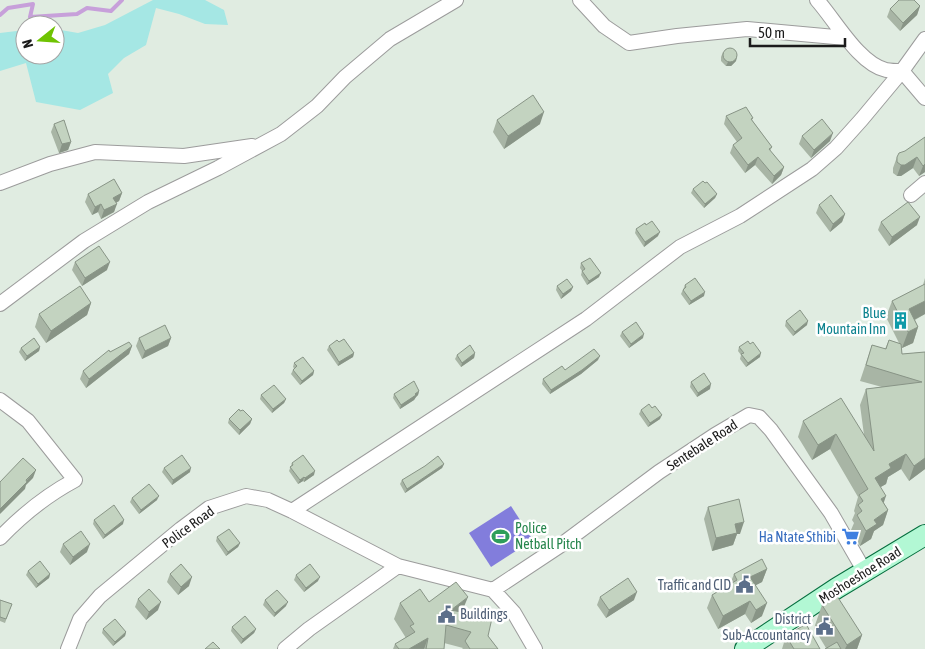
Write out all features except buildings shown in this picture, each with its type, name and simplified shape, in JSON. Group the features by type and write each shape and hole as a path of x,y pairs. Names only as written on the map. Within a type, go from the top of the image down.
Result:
{"street":[{"path":"0,304 84,240 148,202 281,134 317,106 345,77 390,40 456,0"},
{"path":"580,0 604,26 629,43 747,29 846,38"},
{"path":"817,0 858,53 874,65 885,70 902,71 925,98"},
{"path":"292,511 586,319 680,247 740,216 812,169 836,148 902,71 925,39"},
{"path":"0,183 50,164 95,152 184,156 263,144"},
{"path":"911,195 925,183"},
{"path":"0,400 28,421 75,480 53,492 0,538"},
{"name":"Sentebale Road","path":"493,590 562,545 659,472 749,415 759,417 771,430 831,513 865,572"},
{"name":"Police Road","path":"68,649 80,619 100,596 181,529 210,508 246,496 268,500 292,511 398,566 493,590"},
{"name":"Moshoeshoe Road","path":"745,649 812,604 925,534"},
{"path":"285,649 309,629 398,566"},
{"path":"493,590 514,613 535,649"}],"shaded area":[{"path":"153,0 205,0 224,10 228,25 205,24 156,8 146,45 124,58 108,74 113,93 80,110 36,102 27,65 65,65 65,31 78,33 105,25"},
{"path":"15,31 15,65 20,65 0,71 0,33"},
{"name":"Police Netball Pitch","path":"511,506 533,540 491,567 469,533"}],"waterway":[{"path":"0,15 8,8 33,4 30,17 77,14 87,8 111,11 122,0"}],"place":[{"name":"Blue Mountain Inn","path":"900,321"},
{"name":"Police Netball Pitch","path":"501,536"},
{"name":"Ha Ntate Sthibi","path":"850,537"},
{"name":"Traffic and CID","path":"745,585"},
{"name":"Buildings","path":"446,614"},
{"name":"District Sub-Accountancy","path":"825,627"}]}
